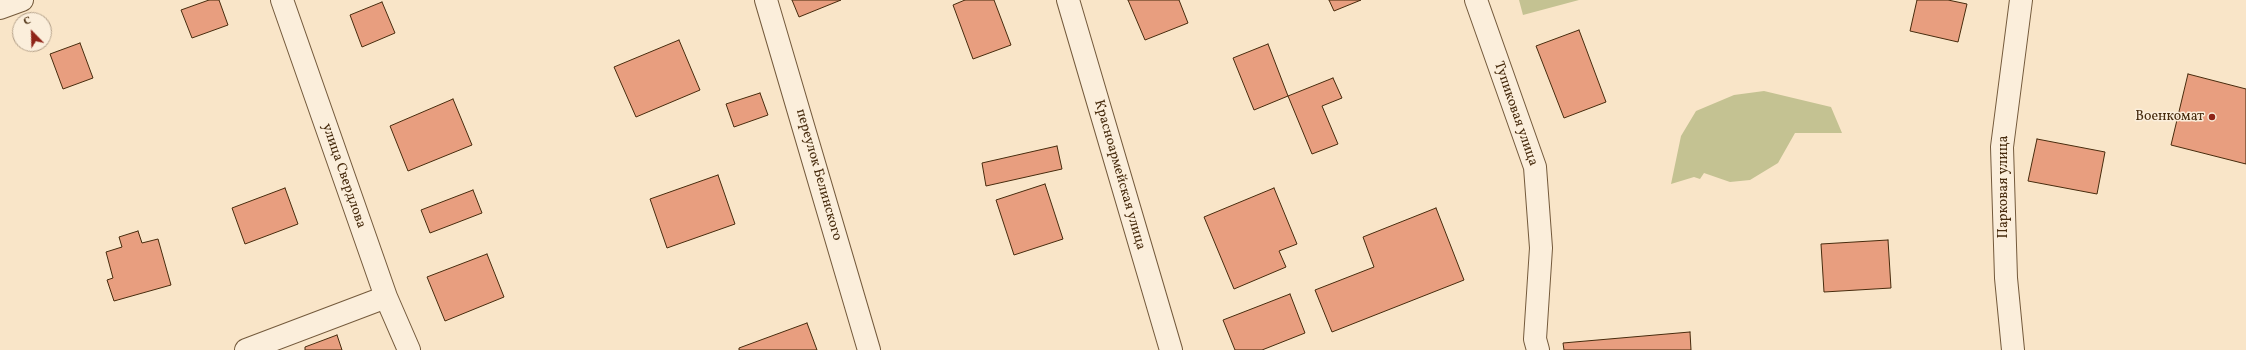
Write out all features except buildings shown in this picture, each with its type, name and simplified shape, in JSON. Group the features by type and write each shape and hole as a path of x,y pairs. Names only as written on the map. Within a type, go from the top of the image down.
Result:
{"street":[{"path":"0,8 22,0"},
{"name":"улица Свердлова","path":"282,0 386,297 408,350"},
{"name":"переулок Белинского","path":"766,0 869,350"},
{"name":"Красноармейская улица","path":"1068,0 1171,350"},
{"name":"Тупиковая улица","path":"1476,0 1535,167 1541,248 1535,339 1538,350"},
{"name":"Парковая улица","path":"2013,350 2006,278 2002,147 2020,0"},
{"path":"246,350 386,297"}],"shaded area":[{"path":"1519,0 1579,0 1523,15"},
{"path":"1764,91 1831,107 1842,133 1795,133 1778,163 1750,180 1730,182 1704,173 1700,179 1694,177 1671,184 1681,136 1696,111 1734,95"}],"place":[{"name":"Военкомат","path":"2212,117"}]}
